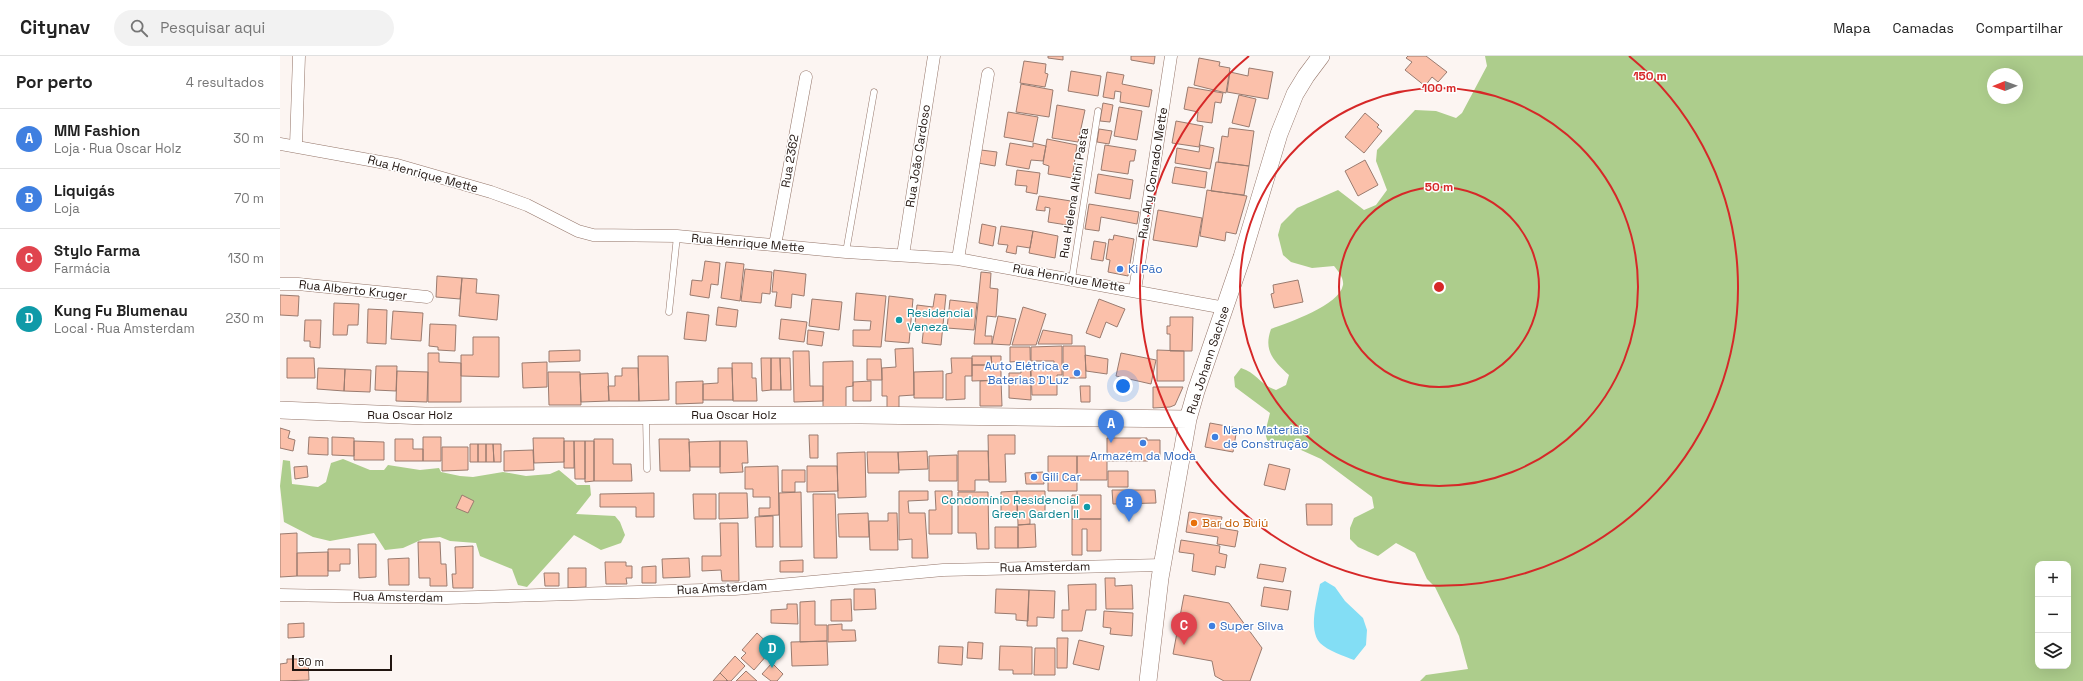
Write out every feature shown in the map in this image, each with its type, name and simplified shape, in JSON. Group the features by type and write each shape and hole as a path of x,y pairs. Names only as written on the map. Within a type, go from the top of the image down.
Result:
{"street":[{"path":"296,145 299,56"},
{"name":"Rua João Cardoso","path":"903,255 934,56"},
{"name":"Rua Ary Conrado Mette","path":"1135,290 1171,56"},
{"name":"Rua Johann Sachse","path":"1148,681 1150,652 1163,565 1188,419 1196,390 1225,308 1279,134 1295,94 1321,56"},
{"path":"958,259 988,74"},
{"name":"Rua 2362","path":"775,244 806,77"},
{"name":"Rua Henrique Mette","path":"280,144 296,145 397,165 491,192 527,205 578,231 593,235 676,236 775,244 846,252 958,259 1135,290 1225,308"},
{"name":"Rua Alberto Kruger","path":"280,284 298,284 427,298"},
{"name":"Rua Oscar Holz","path":"280,410 425,416 861,415 1188,419"},
{"name":"Rua Amsterdam","path":"280,596 446,598 735,589 943,570 1163,565"}],"lane":[{"path":"846,252 874,92"},
{"name":"Rua Helena Altini Pasta","path":"1072,279 1098,111"},
{"path":"669,312 676,236"},
{"path":"646,415 647,469"}],"green space":[{"path":"1485,56 2083,56 2083,681 1420,681 1426,675 1468,669 1459,636 1435,587 1427,579 1415,553 1396,543 1378,556 1358,547 1350,539 1350,528 1354,518 1374,508 1372,497 1321,459 1290,445 1268,443 1265,433 1270,413 1235,387 1234,377 1241,368 1276,390 1286,385 1289,375 1271,355 1269,350 1268,344 1271,329 1301,318 1333,300 1343,285 1342,277 1334,266 1312,268 1291,262 1283,255 1278,235 1281,224 1297,208 1338,190 1364,210 1376,205 1387,190 1376,161 1377,150 1415,110 1436,111 1456,118 1462,113 1487,66"},
{"path":"343,459 370,470 384,470 388,465 420,470 439,468 441,472 473,477 503,472 526,476 550,474 559,470 577,485 590,485 591,495 576,514 615,516 620,522 625,535 621,543 601,550 574,535 527,587 518,585 512,569 480,556 476,543 450,541 440,537 423,539 403,548 385,550 374,533 330,541 313,537 284,522 280,486 283,460 290,461 292,484 318,487 326,482 331,463"}],"water":[{"path":"1325,581 1335,587 1345,601 1363,618 1367,630 1366,645 1354,660 1327,648 1320,643 1316,637 1314,615 1320,584"}],"building":[{"path":"1048,56 1063,56 1063,60 1048,58"},
{"path":"1131,56 1155,56 1154,64 1131,60"},
{"path":"1408,56 1426,56 1447,72 1438,82 1432,77 1425,86 1405,70 1412,62 1406,58"},
{"path":"1199,58 1220,62 1219,66 1230,68 1226,93 1194,85"},
{"path":"1024,61 1046,64 1045,73 1048,74 1045,87 1020,83"},
{"path":"1249,68 1273,72 1268,99 1227,92 1230,72 1248,76"},
{"path":"1071,71 1101,76 1098,96 1068,91"},
{"path":"1107,72 1124,75 1122,84 1152,90 1149,107 1120,102 1121,92 1115,91 1114,99 1103,97"},
{"path":"1021,84 1053,90 1049,117 1016,112"},
{"path":"1188,87 1223,93 1221,103 1215,102 1212,123 1197,121 1198,112 1184,109"},
{"path":"1239,95 1256,99 1249,127 1232,123"},
{"path":"1103,103 1113,105 1110,122 1100,121"},
{"path":"1057,105 1085,110 1078,142 1052,138"},
{"path":"1119,107 1142,111 1137,140 1114,136"},
{"path":"1008,112 1038,117 1033,142 1004,137"},
{"path":"1365,113 1379,125 1377,127 1382,131 1364,153 1345,137"},
{"path":"1176,121 1203,126 1199,147 1172,143"},
{"path":"1229,128 1254,131 1249,166 1218,162 1222,136 1228,137"},
{"path":"1099,129 1112,131 1109,144 1097,142"},
{"path":"1047,139 1077,145 1072,178 1048,174 1049,166 1043,164"},
{"path":"1010,143 1033,147 1033,143 1046,146 1043,161 1031,160 1029,169 1006,165"},
{"path":"1105,145 1136,150 1134,161 1130,161 1128,174 1101,170"},
{"path":"1200,145 1214,148 1210,169 1175,163 1177,148 1199,152"},
{"path":"981,150 997,152 995,166 978,163"},
{"path":"1365,160 1378,185 1358,196 1345,171"},
{"path":"1216,162 1249,166 1244,195 1211,191"},
{"path":"1175,167 1207,172 1205,188 1172,183"},
{"path":"1017,170 1040,173 1037,194 1026,192 1027,186 1015,185"},
{"path":"1098,174 1133,180 1130,199 1095,193"},
{"path":"1207,190 1247,196 1236,234 1226,232 1225,241 1200,236"},
{"path":"1039,196 1071,201 1067,225 1048,222 1050,208 1045,207 1045,211 1036,210"},
{"path":"1089,204 1139,212 1137,224 1101,217 1099,231 1085,229"},
{"path":"1158,210 1202,218 1197,247 1153,240"},
{"path":"982,224 996,227 993,246 979,243"},
{"path":"1001,226 1033,231 1030,248 1017,246 1016,254 1006,252 1008,245 998,244"},
{"path":"1033,231 1058,236 1055,258 1029,253"},
{"path":"1114,235 1134,239 1128,276 1108,272 1110,260 1106,259 1109,239 1113,240"},
{"path":"1094,241 1106,243 1103,261 1091,259"},
{"path":"705,261 720,263 718,285 711,284 709,298 690,295 692,280 702,281"},
{"path":"726,262 744,264 740,301 721,298"},
{"path":"745,269 772,272 770,294 762,293 761,303 741,301"},
{"path":"774,270 806,274 804,296 792,294 791,308 775,306 777,292 772,292"},
{"path":"981,272 991,273 990,288 998,289 996,317 987,316 985,336 992,336 992,344 974,344"},
{"path":"437,276 462,278 460,299 436,297"},
{"path":"462,278 477,279 476,293 499,295 497,320 459,316"},
{"path":"1298,280 1303,302 1274,308 1271,294 1274,293 1273,285"},
{"path":"856,293 886,296 881,347 853,346 853,330 870,330 871,321 854,320"},
{"path":"935,294 946,295 941,345 922,343 924,325 915,324 917,305 933,307"},
{"path":"280,295 299,296 298,316 280,315"},
{"name":"Residencial Veneza","path":"889,296 913,299 909,343 885,341"},
{"path":"812,299 842,302 839,330 809,326"},
{"path":"1099,299 1125,309 1117,327 1106,322 1100,338 1086,333"},
{"path":"950,300 977,303 974,330 947,328"},
{"path":"334,303 359,304 358,325 348,325 347,335 333,335"},
{"path":"718,307 738,310 736,327 716,325"},
{"path":"1023,307 1046,314 1036,345 1012,345"},
{"path":"368,309 387,310 386,344 367,343"},
{"path":"393,311 423,313 421,341 391,339"},
{"path":"687,312 709,315 706,341 684,339"},
{"path":"998,316 1016,319 1010,345 992,344"},
{"path":"1170,317 1193,317 1192,351 1170,351 1170,334 1167,334 1167,326 1170,326"},
{"path":"781,319 807,322 804,342 779,339"},
{"path":"305,320 321,320 320,348 310,347 310,341 304,341"},
{"path":"430,324 456,325 455,351 438,350 438,347 429,346"},
{"path":"808,330 824,332 822,346 807,344"},
{"path":"1043,330 1072,335 1072,344 1038,344"},
{"path":"473,337 499,337 499,377 461,376 461,355 473,355"},
{"path":"1062,346 1062,375 1057,375 1057,395 1032,395 1031,370 1054,370 1054,361 1031,361 1031,347"},
{"path":"1063,346 1085,346 1086,378 1063,378"},
{"path":"1010,347 1030,347 1031,400 1009,398 1009,373 1021,373 1021,361 1010,362"},
{"path":"913,348 914,395 899,396 899,408 887,408 887,396 882,396 882,368 896,367 895,349"},
{"path":"580,350 580,361 549,362 549,351"},
{"path":"1157,350 1184,351 1184,381 1157,381"},
{"path":"793,351 809,351 810,386 823,386 823,401 794,402"},
{"path":"428,353 439,353 439,362 461,363 461,402 428,402"},
{"path":"1121,353 1156,360 1151,384 1116,376"},
{"path":"1085,355 1108,359 1107,374 1086,371"},
{"path":"638,356 668,356 669,400 639,401"},
{"path":"972,356 991,356 992,365 972,365"},
{"path":"991,356 1001,356 1001,380 972,381 972,365 992,365"},
{"path":"287,358 314,358 315,378 287,378"},
{"path":"761,358 771,358 771,390 762,391"},
{"path":"771,358 780,358 781,390 771,390"},
{"path":"780,358 790,358 791,390 781,390"},
{"path":"951,358 972,358 972,376 965,376 965,399 946,400 946,374 952,373"},
{"path":"867,359 881,359 882,380 867,380"},
{"path":"853,361 853,386 846,387 846,408 823,408 823,362"},
{"path":"547,362 547,387 523,388 522,363"},
{"path":"732,363 752,363 752,378 756,378 757,401 733,401"},
{"path":"376,366 397,366 396,391 375,390"},
{"path":"318,368 345,369 344,391 317,389"},
{"path":"622,368 638,368 639,401 609,401 608,386 615,386 615,376 622,376"},
{"path":"718,368 732,368 733,400 703,400 703,384 718,383"},
{"path":"345,369 371,370 370,392 344,391"},
{"path":"397,371 428,372 427,402 396,401"},
{"path":"943,371 943,398 914,398 914,372"},
{"path":"548,372 580,372 581,405 549,405"},
{"path":"608,373 609,401 581,402 580,374"},
{"path":"1001,380 1002,406 980,406 980,381"},
{"path":"703,381 703,403 676,404 676,382"},
{"path":"871,381 871,401 853,401 853,382"},
{"path":"1080,386 1090,386 1090,402 1081,402"},
{"path":"1153,387 1183,387 1175,405 1170,407 1153,408"},
{"path":"1210,423 1237,428 1233,452 1205,447"},
{"path":"280,428 290,431 288,438 295,440 293,451 280,448"},
{"path":"809,435 818,435 818,458 810,458"},
{"path":"988,435 1015,435 1015,454 1005,454 1006,482 989,482"},
{"path":"309,437 328,438 328,455 308,454"},
{"path":"332,437 354,438 354,456 332,455"},
{"path":"423,437 441,437 441,461 423,461"},
{"path":"533,438 564,438 564,462 534,463"},
{"path":"1107,438 1147,438 1147,440 1160,440 1160,457 1148,457 1148,461 1107,461"},
{"path":"395,439 413,439 413,449 423,449 423,461 395,461"},
{"path":"594,439 613,439 613,464 631,464 632,481 594,481"},
{"path":"659,439 689,439 690,471 660,471"},
{"path":"354,441 384,442 384,460 354,460"},
{"path":"564,441 574,441 574,468 564,468"},
{"path":"574,441 585,441 585,479 575,479"},
{"path":"585,441 594,441 594,481 585,482"},
{"path":"720,441 720,467 690,467 689,442"},
{"path":"720,441 747,441 748,463 742,463 743,472 720,473"},
{"path":"470,444 478,444 478,462 470,462"},
{"path":"478,444 486,444 486,462 478,462"},
{"path":"486,444 493,444 494,462 486,462"},
{"path":"493,444 501,444 501,462 494,462"},
{"path":"442,447 468,447 468,470 442,471"},
{"path":"533,450 534,470 504,471 504,451"},
{"path":"927,451 928,469 899,470 898,452"},
{"path":"958,451 988,451 989,480 975,480 975,491 958,491"},
{"path":"865,452 866,497 838,498 837,453"},
{"path":"867,452 898,452 899,473 868,473"},
{"path":"957,455 957,481 929,481 929,456"},
{"path":"1048,456 1077,456 1077,491 1048,491"},
{"path":"1077,456 1107,456 1107,480 1077,480"},
{"path":"1269,464 1290,469 1285,490 1264,485"},
{"path":"307,466 308,477 295,479 294,467"},
{"path":"778,466 779,515 759,516 759,508 770,508 770,497 753,497 753,489 745,489 745,467"},
{"path":"807,466 837,466 838,491 807,492"},
{"path":"782,470 805,470 805,482 795,482 795,492 782,492"},
{"path":"1108,471 1128,471 1128,487 1108,487"},
{"path":"1043,472 1044,484 1026,484 1025,473"},
{"path":"1112,490 1155,490 1156,503 1113,504"},
{"path":"899,491 928,491 928,500 908,501 909,513 925,513 928,558 912,558 912,539 899,540"},
{"path":"935,491 952,491 952,534 929,534 929,510 936,510"},
{"path":"1017,491 1045,491 1045,513 1030,513 1030,524 1018,525"},
{"path":"1017,491 1017,514 1001,514 1001,492"},
{"path":"801,492 802,547 780,547 779,493"},
{"path":"958,492 988,492 989,549 977,549 976,533 958,533"},
{"path":"654,493 654,517 636,517 636,507 600,507 600,494"},
{"path":"719,493 747,493 748,518 719,519"},
{"path":"693,494 716,494 716,519 694,519"},
{"path":"813,494 835,494 837,558 814,558"},
{"path":"462,495 474,501 468,513 456,508"},
{"name":"Condomínio Residencial Green Garden II","path":"1072,495 1101,495 1101,519 1072,519"},
{"path":"1306,504 1332,504 1332,525 1307,525"},
{"path":"1189,512 1222,517 1220,528 1238,531 1235,547 1217,544 1218,537 1186,532"},
{"path":"868,513 869,537 839,537 838,514"},
{"path":"888,513 897,513 898,550 870,550 869,521 888,521"},
{"path":"773,516 773,547 756,547 755,517"},
{"path":"1072,519 1101,519 1101,551 1087,551 1087,529 1082,529 1082,555 1072,555"},
{"path":"720,523 738,523 739,581 722,581 721,570 702,571 702,556 721,556"},
{"path":"1035,524 1036,547 1018,548 1018,525"},
{"path":"995,527 1018,527 1018,548 995,548"},
{"path":"297,533 297,576 280,577 280,534"},
{"path":"1181,540 1220,546 1219,553 1227,555 1225,568 1216,566 1215,575 1192,571 1194,554 1179,552"},
{"path":"418,542 440,542 441,564 446,564 447,586 430,586 430,578 419,578"},
{"path":"358,544 376,544 376,577 359,578"},
{"path":"473,546 473,588 453,588 452,574 456,574 455,547"},
{"path":"328,549 350,549 350,564 340,564 340,571 328,571"},
{"path":"328,552 328,576 297,576 297,553"},
{"path":"409,558 409,585 389,585 388,559"},
{"path":"689,558 690,577 663,578 662,559"},
{"path":"803,560 803,572 780,572 780,561"},
{"path":"605,562 626,562 626,566 632,566 632,578 626,578 627,584 606,584"},
{"path":"1260,564 1286,568 1283,582 1257,578"},
{"path":"656,566 656,583 642,583 642,567"},
{"path":"568,568 586,568 586,587 568,588"},
{"path":"544,573 559,573 559,586 545,586"},
{"path":"1105,578 1115,578 1115,586 1132,585 1133,609 1106,609"},
{"path":"1096,584 1096,610 1086,610 1082,631 1062,631 1062,610 1069,610 1068,585"},
{"path":"1264,587 1291,591 1288,610 1261,606"},
{"path":"854,589 875,589 876,609 854,610"},
{"path":"996,589 1029,590 1028,621 1016,620 1016,614 995,613"},
{"path":"1029,590 1055,591 1054,618 1037,617 1037,626 1027,626"},
{"name":"Super Silva","path":"1184,595 1229,603 1262,648 1250,681 1224,681 1215,676 1212,661 1173,654"},
{"path":"851,599 852,621 831,621 831,600"},
{"path":"815,601 815,625 827,625 827,641 800,642 800,602"},
{"path":"787,604 797,604 798,624 771,623 771,610 787,609"},
{"path":"1104,611 1133,613 1132,636 1110,634 1111,628 1103,627"},
{"path":"304,623 304,637 288,638 288,624"},
{"path":"842,624 842,630 855,630 856,641 828,642 828,625"},
{"path":"757,633 776,651 770,658 767,655 754,670 741,658 746,653 742,650"},
{"path":"1057,638 1068,638 1067,668 1057,668"},
{"path":"1079,640 1104,646 1099,670 1073,664"},
{"path":"827,641 828,665 792,666 791,642"},
{"path":"968,642 983,643 982,659 967,658"},
{"path":"939,646 963,647 962,665 938,663"},
{"path":"1000,646 1032,647 1032,674 1013,674 1013,670 999,670"},
{"path":"1035,648 1055,648 1055,675 1034,675"},
{"path":"735,656 745,666 731,681 728,681 720,673"},
{"path":"287,659 308,659 309,680 280,681 280,664 287,663"},
{"path":"772,663 783,674 777,681 771,681 762,674"},
{"path":"746,671 757,681 736,681"},
{"path":"720,673 727,680 713,681"}],"place":[{"name":"Ki Pão","path":"1120,269"},
{"name":"Residencial Veneza","path":"899,320"},
{"name":"Auto Elétrica e Baterias D'Luz","path":"1077,373"},
{"name":"Neno Materiais de Construção","path":"1215,437"},
{"name":"MM Fashion","path":"1111,443"},
{"name":"Armazém da Moda","path":"1143,443"},
{"name":"Gili Car","path":"1034,477"},
{"name":"Condomínio Residencial Green Garden II","path":"1087,507"},
{"name":"Liquigás","path":"1129,522"},
{"name":"Bar do Buiú","path":"1194,523"},
{"name":"Super Silva","path":"1212,626"},
{"name":"Stylo Farma","path":"1184,645"},
{"name":"Kung Fu Blumenau","path":"772,668"}]}
